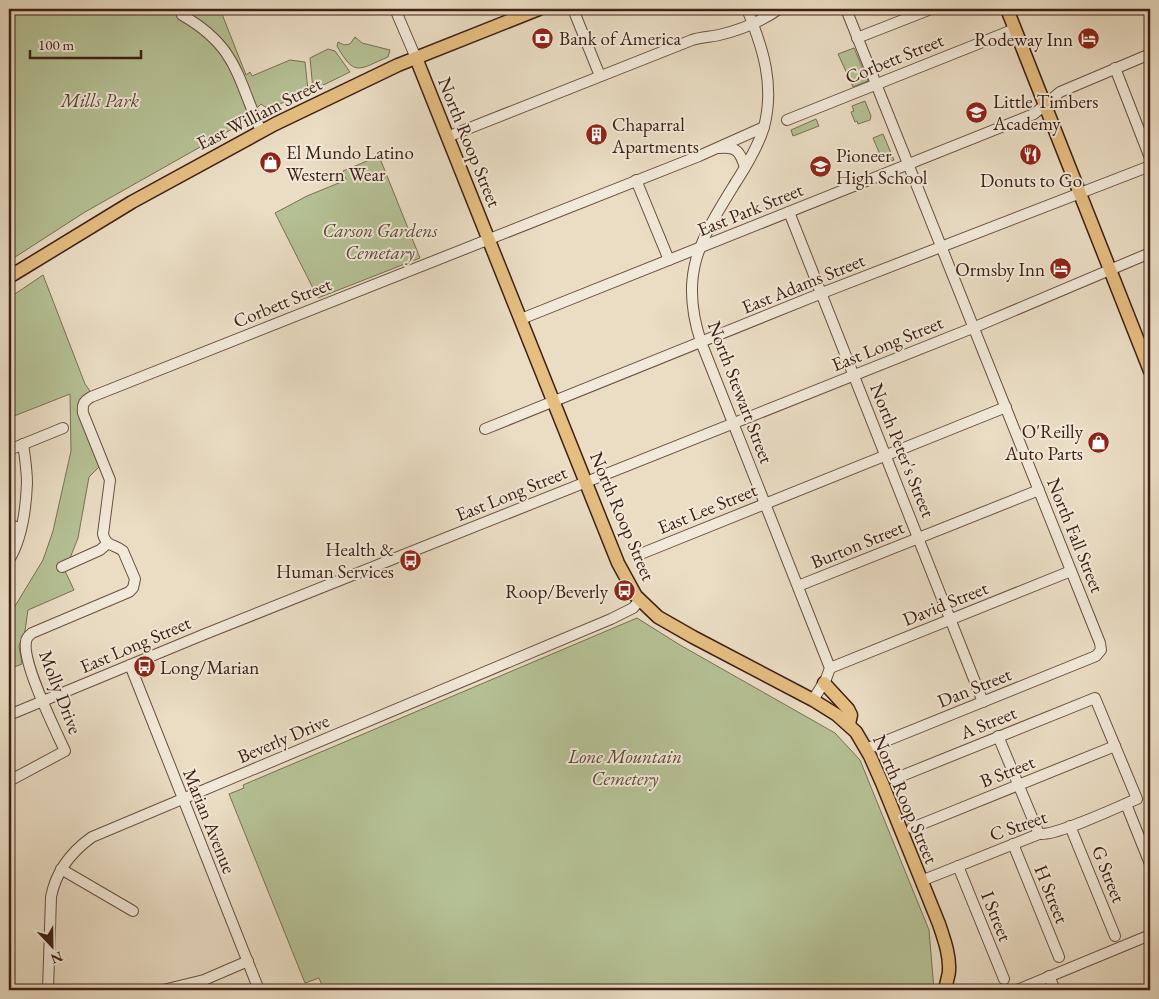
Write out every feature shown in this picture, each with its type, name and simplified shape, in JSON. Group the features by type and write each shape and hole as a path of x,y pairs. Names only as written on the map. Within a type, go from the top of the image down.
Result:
{"main road":[{"name":"East William Street","path":"9,277 132,202 261,131 416,58 539,9"},
{"path":"1007,9 1110,270 1145,344 1150,372"},
{"name":"North Roop Street","path":"416,58 618,563 632,589 640,600 658,617 813,700 849,724 856,732 882,783 946,946 949,972 945,982 946,990"},
{"path":"824,683 848,709 851,715 849,724"},
{"path":"949,972 953,987 956,990"}],"street":[{"name":"North Roop Street","path":"395,9 416,58"},
{"path":"573,9 600,76"},
{"name":"North Stewart Street","path":"747,9 763,52 768,82 768,100 764,127 756,148 712,221 699,248 694,264 692,295 694,318 701,342 830,668"},
{"path":"448,137 692,40 728,33 765,18 779,9"},
{"name":"North Fall Street","path":"846,9 1100,643 1101,650 1096,656"},
{"path":"857,38 931,9"},
{"path":"182,15 204,28 224,49 236,69 250,108 261,131"},
{"name":"Corbett Street","path":"787,120 1015,29"},
{"name":"East Park Street","path":"521,319 1033,115 1060,92 1150,54"},
{"path":"1115,68 1150,158"},
{"name":"Corbett Street","path":"107,544 103,534 110,480 82,407 91,396 716,149 764,127"},
{"path":"716,149 728,147 735,150 740,155 745,167"},
{"name":"East Adams Street","path":"485,430 701,342 1150,166"},
{"path":"636,180 669,260"},
{"name":"North Peter's Street","path":"789,212 983,702"},
{"name":"East Long Street","path":"9,716 130,665 855,375 1150,254"},
{"name":"East Lee Street","path":"643,552 1006,407"},
{"path":"9,450 63,428"},
{"path":"9,560 23,518 27,482 23,444"},
{"name":"Burton Street","path":"798,586 1039,490"},
{"path":"9,525 20,528"},
{"path":"62,567 100,550 107,544"},
{"name":"Molly Drive","path":"9,781 65,750 31,671 25,644 29,635 129,592 133,588 135,579 125,554 120,548 107,544"},
{"name":"David Street","path":"830,668 1071,571"},
{"name":"Beverly Drive","path":"48,990 51,897 54,885 70,856 92,837 611,619 633,608 640,600"},
{"name":"Dan Street","path":"866,749 1096,656"},
{"name":"Marian Avenue","path":"130,665 259,990"},
{"path":"813,700 824,683 830,668"},
{"name":"A Street","path":"894,779 1096,698 1115,746"},
{"path":"998,736 1039,834"},
{"path":"1115,746 1137,799 1126,804 1150,864"},
{"name":"B Street","path":"912,828 1115,746"},
{"name":"C Street","path":"921,881 1039,834 1070,826 1126,804"},
{"name":"G Street","path":"1070,826 1115,936"},
{"name":"H Street","path":"1013,844 1059,957"},
{"name":"I Street","path":"958,866 1004,979"},
{"path":"62,869 133,911"},
{"path":"1017,990 1150,935"},
{"path":"165,990 204,980 248,961"},
{"path":"1049,976 1054,990"}],"green space":[{"name":"Mills Park","path":"9,9 220,9 246,75 250,72 252,76 290,60 305,62 308,90 295,99 268,107 261,104 245,120 232,129 85,212 9,261"},
{"path":"355,37 362,43 390,50 388,57 364,67 353,67 348,63 337,46 338,42 344,45 350,44"},
{"path":"854,48 868,81 853,87 838,54"},
{"path":"328,49 335,51 350,72 313,90 310,58"},
{"path":"865,101 871,116 870,120 858,124 857,121 855,122 851,112 854,111 852,106"},
{"path":"816,119 819,126 793,136 791,130"},
{"path":"883,134 894,160 884,164 873,138"},
{"name":"Carson Gardens Cemetary","path":"379,156 420,258 318,298 275,213 307,196 346,180 343,171"},
{"path":"43,275 85,384 90,391 83,397 80,404 100,466 89,477 78,538 65,571 74,590 28,610 25,631 19,646 22,664 9,669 9,616 43,560 53,531 71,451 70,394 9,418 9,298"},
{"name":"Lone Mountain Cemetery","path":"637,618 680,645 835,733 860,760 929,930 934,990 324,990 319,978 305,983 229,794 244,788 243,785"}],"waterway":[{"path":"9,15 35,9"}],"place":[{"name":"Bank of America","path":"543,38"},
{"name":"Rodeway Inn","path":"1089,39"},
{"name":"Little Timbers Academy","path":"977,112"},
{"name":"Chaparral Apartments","path":"596,135"},
{"name":"Donuts to Go","path":"1031,154"},
{"name":"El Mundo Latino Western Wear","path":"270,163"},
{"name":"Pioneer High School","path":"820,166"},
{"name":"Ormsby Inn","path":"1061,269"},
{"name":"O'Reilly Auto Parts","path":"1099,442"},
{"name":"Health & Human Services","path":"410,560"},
{"name":"Roop/Beverly","path":"624,591"},
{"name":"Long/Marian","path":"144,667"}]}
